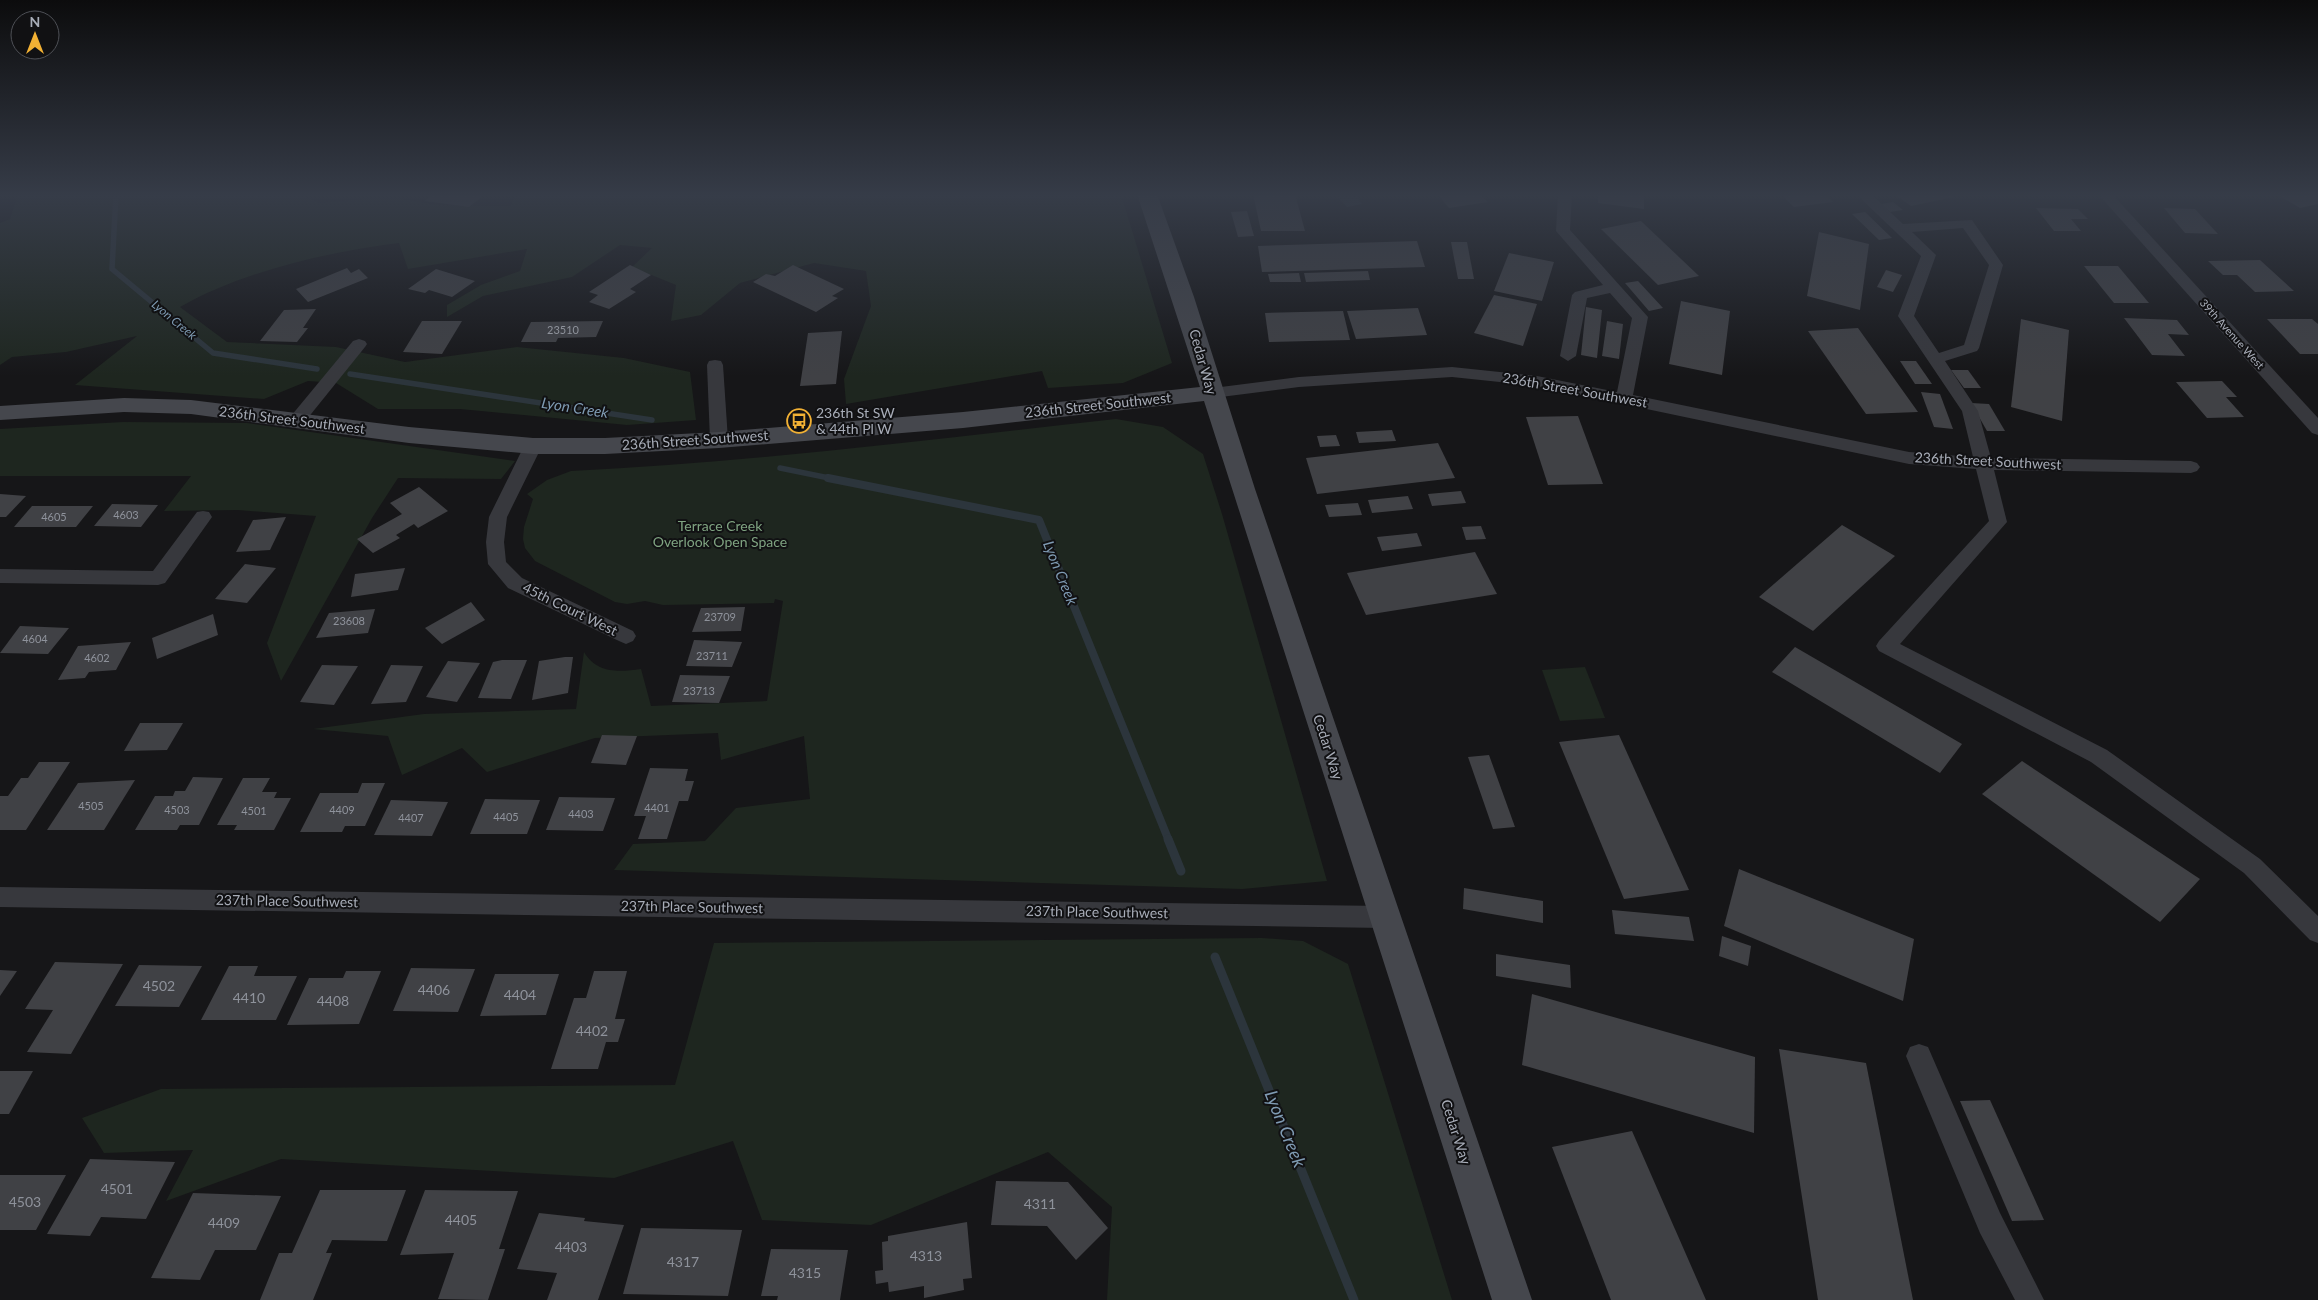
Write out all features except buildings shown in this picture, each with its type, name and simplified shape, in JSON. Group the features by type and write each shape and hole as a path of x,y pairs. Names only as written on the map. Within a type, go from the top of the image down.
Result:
{"main road":[{"name":"Cedar Way","path":"1168,255 1384,917 1512,1300"},
{"name":"236th Street Southwest","path":"0,414 124,405 191,407 409,435 533,446 604,446 720,440 963,420 1213,393"}],"street":[{"path":"1583,255 1640,317 1624,398"},
{"path":"1929,255 1906,316 1970,410 1998,522 1886,646 2099,756 2252,866 2318,932"},
{"path":"1935,359 1971,348 1996,265 1989,255"},
{"name":"39th Avenue West","path":"2160,255 2318,429"},
{"path":"1568,356 1580,295 1612,288"},
{"path":"297,420 359,344"},
{"path":"715,366 720,440"},
{"name":"236th Street Southwest","path":"1213,393 1299,382 1452,372 1538,381 1909,458 1985,464 2191,467"},
{"name":"45th Court West","path":"533,446 498,517 495,542 497,564 515,583 626,636"},
{"path":"0,576 158,578 203,517"},
{"name":"237th Place Southwest","path":"0,896 1384,917"},
{"path":"1919,1056 1990,1223 2030,1300"}],"green space":[{"path":"0,255 331,255 258,273 205,294 180,307 227,342 336,347 405,362 517,347 624,358 690,372 696,420 627,425 460,409 378,409 336,383 308,381 264,399 75,385 137,336 66,352 12,357 0,365"},
{"path":"403,255 493,255 408,269"},
{"path":"525,255 606,255 572,277 483,296 447,317 447,305 481,285 520,271"},
{"path":"645,255 1139,255 1172,363 1123,383 1048,388 1042,371 846,404 844,379 871,306 866,271 814,263 740,283 701,315 671,321 676,285 632,267"},
{"name":"Terrace Creek Overlook Open Space","path":"1116,419 1163,427 1203,454 1222,514 1327,881 1242,889 614,870 633,844 705,841 736,808 810,799 804,736 721,760 718,733 595,738 487,772 462,748 402,775 388,736 313,729 424,714 576,709 584,652 589,659 602,668 617,671 641,669 651,706 767,701 783,601 775,599 774,603 663,605 645,601 627,604 615,602 535,561 525,548 523,539 524,527 533,499 527,494 547,480 571,471 776,456"},
{"path":"123,422 247,423 515,461 501,479 398,478 372,518 281,681 267,643 316,516 238,510 164,511 191,476 0,476 0,429"},
{"path":"1585,667 1605,718 1560,721 1542,670"},
{"path":"1262,938 1303,941 1348,964 1452,1300 1107,1300 1112,1207 1048,1152 871,1225 762,1220 733,1141 614,1178 281,1159 166,1201 193,1150 104,1153 82,1118 161,1089 675,1085 714,943"}],"waterway":[{"name":"Lyon Creek","path":"113,255 112,269 213,353 317,369"},
{"name":"Lyon Creek","path":"350,374 652,420"},
{"name":"Lyon Creek","path":"780,468 834,479"},
{"name":"Lyon Creek","path":"828,478 1039,520 1169,841"},
{"name":"Lyon Creek","path":"1168,839 1181,871"},
{"name":"Lyon Creek","path":"1215,957 1354,1300"}],"place":[{"name":"236th St SW & 44th Pl W","path":"799,421"}]}
